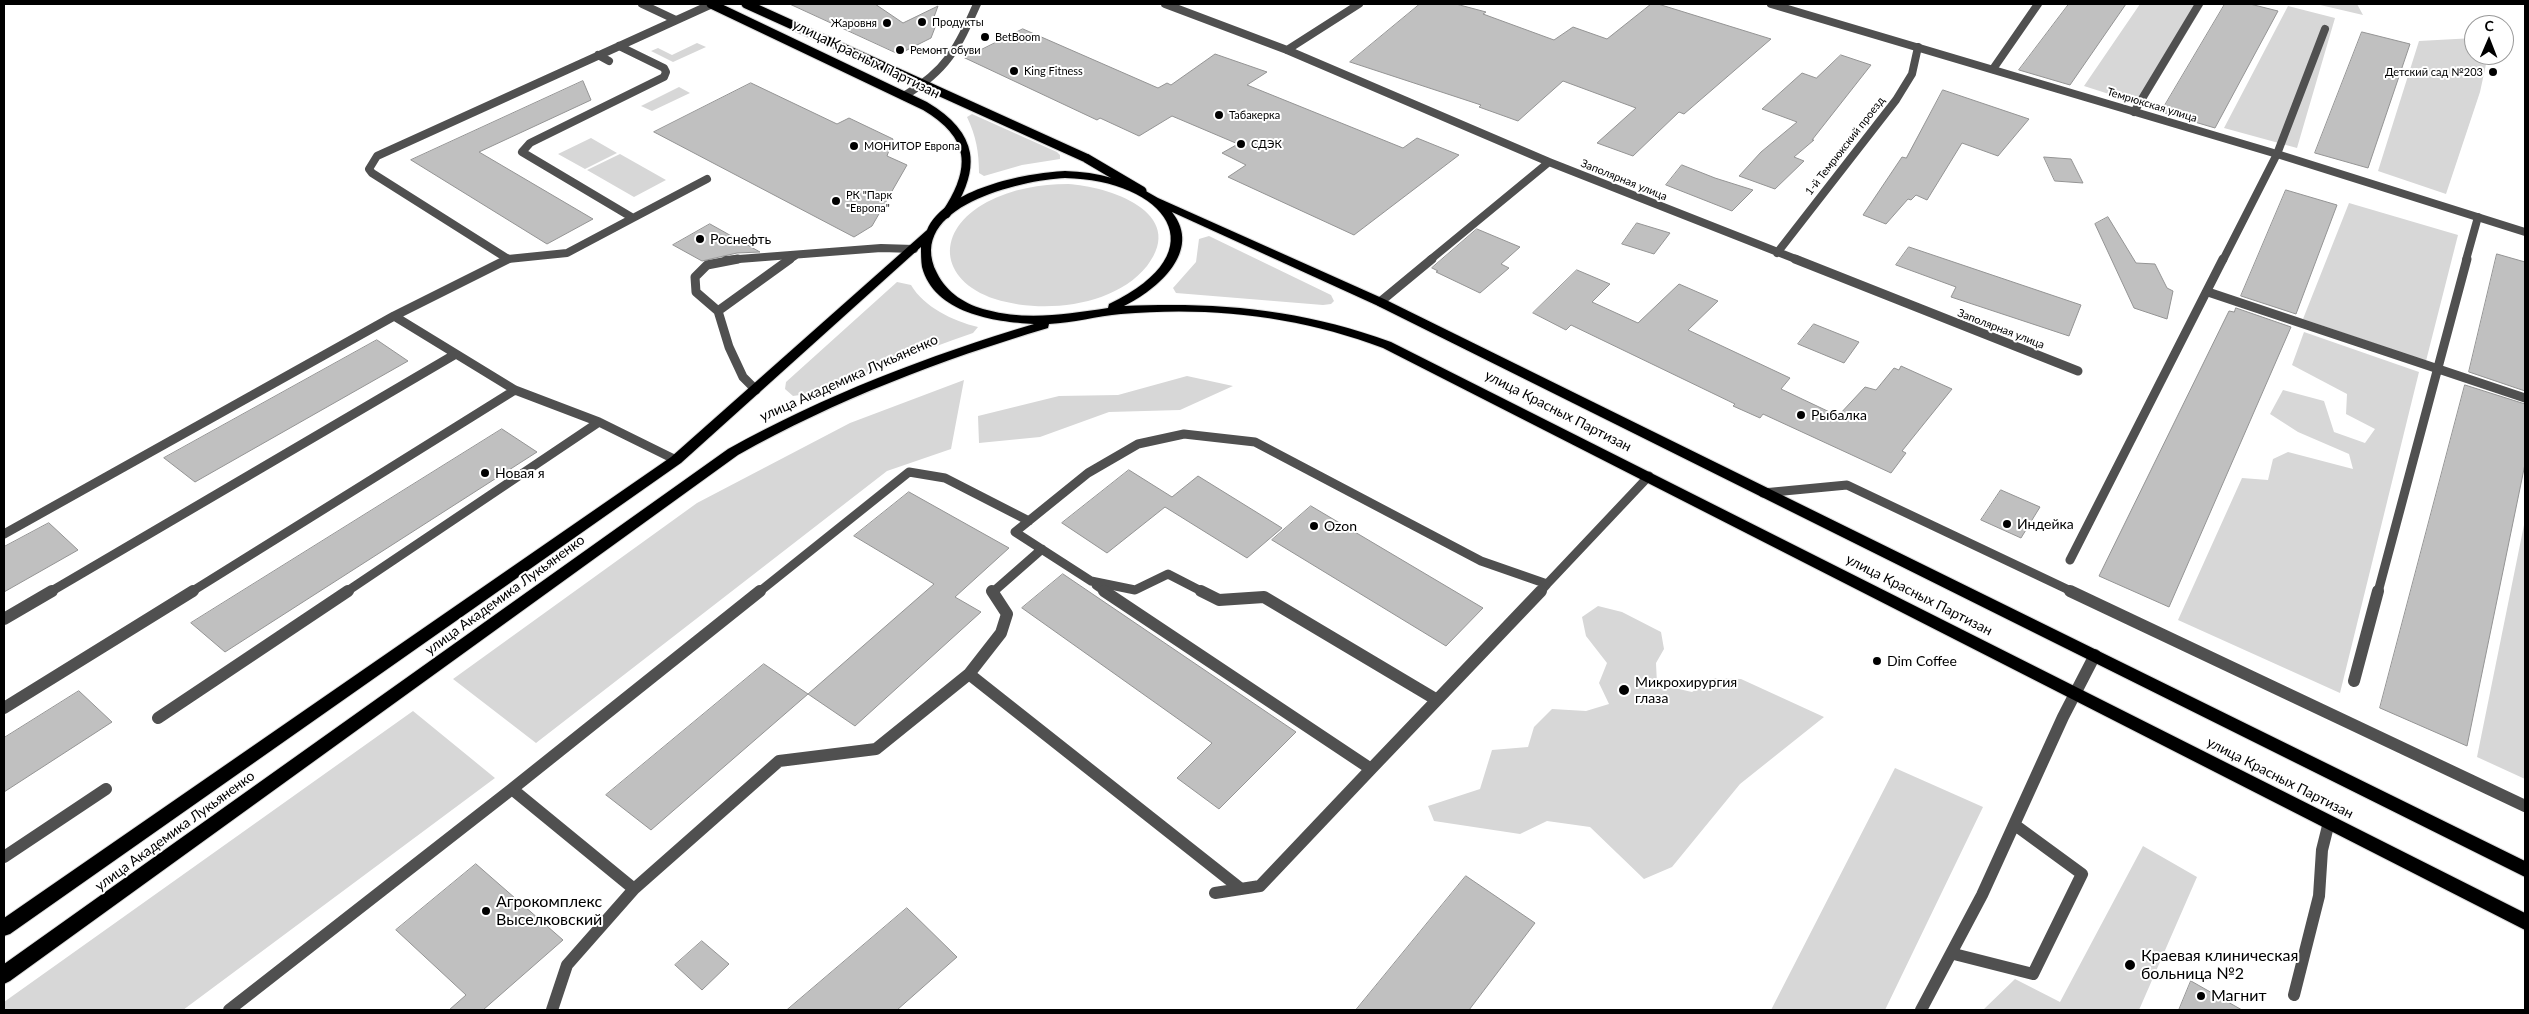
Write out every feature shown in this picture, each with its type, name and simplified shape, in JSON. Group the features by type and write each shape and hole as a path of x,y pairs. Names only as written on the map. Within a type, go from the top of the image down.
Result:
{"highway":[{"path":"940,222 964,201 982,191 1012,181 1033,177 1066,174 1098,177 1127,185 1144,193"},
{"name":"улица Красных Партизан","path":"1144,193 1154,200 1380,302 1762,493 2095,655 2525,869"},
{"path":"1101,312 1143,292 1158,280 1173,259 1177,244 1176,230 1166,211 1154,200"},
{"name":"улица Красных Партизан","path":"940,222 929,240 926,261 935,282 953,299 981,312 1003,318 1040,321 1066,319 1101,312 1161,308 1236,310 1290,317 1356,333 1394,348 2525,922"},
{"name":"улица Академика Лукьяненко","path":"4,928 676,460 914,249 940,222"},
{"name":"улица Академика Лукьяненко","path":"4,975 733,452 807,413 934,359 1066,319"}],"main road":[{"name":"улица Красных Партизан","path":"712,4 904,96 943,117 955,128 962,141 965,170 963,186 940,222"},
{"name":"улица Красных Партизан","path":"746,4 1086,158 1144,193"}],"street":[{"path":"642,4 676,20"},
{"path":"508,259 372,173 369,169 371,165 382,153 712,4"},
{"path":"904,96 926,84 952,57 977,4"},
{"name":"Заполярная улица","path":"1164,4 1287,50 1549,162 2078,371"},
{"path":"1287,50 1359,4"},
{"name":"Темрюкская улица","path":"1772,4 2277,154 2525,232"},
{"path":"1993,69 2038,4"},
{"path":"2134,112 2199,4"},
{"path":"2070,560 2277,154 2325,28"},
{"path":"619,46 664,68 666,72 662,79 530,143 522,152 524,155 633,218"},
{"name":"1-й Темрюкский проезд","path":"1777,253 1896,100 1912,74 1918,47"},
{"path":"598,56 609,61"},
{"path":"1380,302 1549,162"},
{"path":"4,534 394,316 508,259 567,253 707,179"},
{"path":"2354,681 2478,217"},
{"path":"756,390 743,377 729,347 718,311 696,292 695,277 707,265 728,260 796,254 880,248 914,249"},
{"path":"718,311 796,254"},
{"path":"2208,292 2525,398"},
{"path":"394,316 454,355 515,390 599,422 676,460"},
{"path":"4,619 454,355"},
{"path":"4,708 515,390"},
{"path":"158,718 599,422"},
{"path":"1371,769 1015,532 1088,473 1138,444 1184,434 1255,442 1481,561 1547,584"},
{"path":"229,1010 512,789 909,472 945,478 1029,521"},
{"path":"1215,894 1260,886 1649,476"},
{"path":"1762,493 1847,485 2525,806"},
{"path":"552,1010 567,965 634,889 779,761 876,749 969,674 1001,633 1007,614 992,591 1042,549"},
{"path":"1091,581 1135,590 1168,574 1219,600 1264,597 1437,700"},
{"path":"1921,1010 1954,954 2015,825 2074,693 2095,655"},
{"path":"969,674 1241,889"},
{"path":"4,857 106,789"},
{"path":"512,789 634,889"},
{"path":"2294,995 2319,896 2322,850 2329,822"},
{"path":"1954,954 2033,974 2082,874 2015,825"}],"shaded area":[{"path":"2140,4 2204,4 2143,105 2084,86"},
{"path":"2316,4 2357,4 2363,15"},
{"path":"2288,6 2335,18 2297,148 2224,128"},
{"path":"2464,39 2464,65 2486,65 2480,92 2446,194 2378,171 2419,41"},
{"path":"697,43 706,47 673,62 651,51 658,48 672,55"},
{"path":"679,87 690,93 652,111 641,106"},
{"path":"972,114 1057,152 1060,155 1060,159 1022,165 984,176 979,173 976,144 967,117"},
{"path":"591,138 617,153 585,169 558,154"},
{"path":"620,154 666,180 634,197 587,170"},
{"path":"1068,184 1103,190 1121,197 1138,206 1151,217 1158,231 1157,247 1147,266 1133,280 1116,291 1076,304 1034,306 1014,304 995,299 976,291 962,280 954,267 950,254 952,240 958,226 970,213 997,197 1016,191 1037,186"},
{"path":"2349,203 2458,235 2426,361 2303,319"},
{"path":"1209,236 1331,295 1334,301 1331,304 1323,305 1176,293 1173,288 1196,262 1199,239"},
{"path":"897,282 911,285 923,300 949,317 978,327 973,333 833,387 793,396 785,389 786,382"},
{"path":"2304,332 2419,372 2340,693 2178,620 2242,478 2268,480 2273,459 2288,452 2353,469 2349,454 2298,432 2270,414 2283,390 2324,401 2334,432 2365,443 2375,429 2346,414 2347,394 2292,365"},
{"path":"1187,376 1233,386 1180,410 1109,412 1040,437 979,443 978,416 1059,396 1118,395"},
{"path":"964,380 951,449 887,471 536,743 453,679 697,503 850,423"},
{"path":"2525,520 2525,779 2477,757"},
{"path":"1598,606 1622,612 1661,632 1664,649 1656,663 1657,684 1692,692 1714,678 1741,679 1824,717 1740,784 1672,867 1644,879 1590,827 1547,821 1520,834 1434,821 1428,806 1480,789 1492,750 1528,747 1534,727 1552,709 1586,711 1609,704 1599,683 1607,663 1586,636 1582,617"},
{"path":"413,711 495,778 183,1010 4,1010 4,1002"},
{"path":"1895,768 1983,807 1885,1010 1771,1010"},
{"path":"2143,846 2197,877 2139,1010 1983,1010 2015,979 2060,1002"}],"building":[{"path":"790,4 875,4 903,23 938,6 934,17 939,17 931,38 899,54"},
{"path":"1420,4 1456,4 1486,12 1483,14 1554,40 1573,27 1607,39 1651,4 1658,4 1771,39 1684,114 1679,112 1633,156 1597,143 1636,108 1563,81 1518,121 1479,107 1481,105 1350,62"},
{"path":"2069,4 2126,4 2070,85 2019,70"},
{"path":"2225,4 2250,4 2278,11 2215,128 2161,112"},
{"path":"1023,29 1158,88 1167,83 1171,85 1215,54 1267,72 1247,85 1403,148 1417,138 1459,155 1354,235 1228,177 1246,165 1222,153 1238,144 1172,116 1139,136 1100,118 1097,120 965,58"},
{"path":"2362,32 2410,44 2368,168 2315,153"},
{"path":"1841,55 1871,65 1812,140 1814,140 1794,157 1804,161 1775,189 1739,176 1761,152 1797,122 1762,109 1802,73 1816,78"},
{"path":"583,81 591,100 479,152 593,219 547,244 411,160"},
{"path":"751,83 837,124 849,118 893,139 887,156 907,165 872,226 854,237 654,132"},
{"path":"1943,90 2029,119 1998,156 1962,143 1927,200 1916,195 1911,200 1908,199 1886,224 1863,215 1902,157 1906,158"},
{"path":"2044,157 2071,159 2083,183 2055,181"},
{"path":"1682,165 1753,190 1732,211 1666,185"},
{"path":"2286,190 2337,205 2296,314 2241,296"},
{"path":"2108,217 2136,263 2155,264 2167,288 2173,291 2167,319 2134,308 2095,224"},
{"path":"1637,223 1670,233 1654,254 1622,244"},
{"path":"710,224 760,252 737,253 702,261 673,245"},
{"path":"1477,229 1520,247 1501,264 1509,268 1480,293 1436,272 1438,271 1432,268"},
{"path":"1909,247 2081,305 2069,336 1951,297 1956,287 1896,265"},
{"path":"2497,254 2525,262 2525,391 2469,372"},
{"path":"1577,270 1610,284 1592,302 1638,323 1679,284 1718,301 1688,330 1790,378 1781,389 1838,416 1865,387 1876,390 1894,368 1899,370 1901,366 1952,389 1902,451 1906,453 1891,473 1763,414 1760,418 1733,406 1735,404 1571,325 1566,330 1533,313"},
{"path":"2236,308 2291,327 2169,607 2099,576 2229,311 2234,312"},
{"path":"1814,324 1859,342 1844,363 1798,344"},
{"path":"377,340 408,361 195,482 164,458"},
{"path":"2465,385 2525,404 2525,464 2467,746 2380,708"},
{"path":"502,429 537,452 225,652 191,623"},
{"path":"1129,470 1172,497 1198,476 1282,528 1247,558 1165,507 1107,553 1062,523"},
{"path":"2001,490 2040,507 2021,538 1981,520"},
{"path":"909,492 1009,548 955,597 981,612 855,726 808,694 934,584 854,536"},
{"path":"1311,506 1483,608 1446,646 1272,540"},
{"path":"49,523 78,550 4,592 4,547"},
{"path":"1063,574 1296,732 1219,809 1177,778 1212,743 1022,608"},
{"path":"764,664 808,694 651,830 606,795"},
{"path":"79,691 112,722 4,792 4,738"},
{"path":"476,864 563,940 483,1010 449,1010 466,995 396,930"},
{"path":"1466,876 1535,923 1469,1010 1356,1010"},
{"path":"907,908 957,957 897,1010 787,1010"},
{"path":"702,941 729,964 702,990 675,965"},
{"name":"Магнит","path":"2191,981 2242,1010 2179,1010"}],"place":[{"name":"Продукты","path":"922,22"},
{"name":"Жаровня","path":"887,23"},
{"name":"BetBoom","path":"985,37"},
{"name":"Ремонт обуви","path":"900,50"},
{"name":"King Fitness","path":"1014,71"},
{"name":"Детский сад №203","path":"2493,72"},
{"name":"Табакерка","path":"1219,115"},
{"name":"СДЭК","path":"1241,144"},
{"name":"МОНИТОР Европа","path":"854,146"},
{"name":"РК \"Парк \"Европа\"","path":"836,201"},
{"name":"Роснефть","path":"700,239"},
{"name":"Рыбалка","path":"1801,415"},
{"name":"Новая я","path":"485,473"},
{"name":"Индейка","path":"2007,524"},
{"name":"Ozon","path":"1314,526"},
{"name":"Dim Coffee","path":"1877,661"},
{"name":"Микрохирургия глаза","path":"1624,690"},
{"name":"Агрокомплекс Выселковский","path":"486,911"},
{"name":"Краевая клиническая больница №2","path":"2130,965"},
{"name":"Магнит","path":"2201,996"}]}
